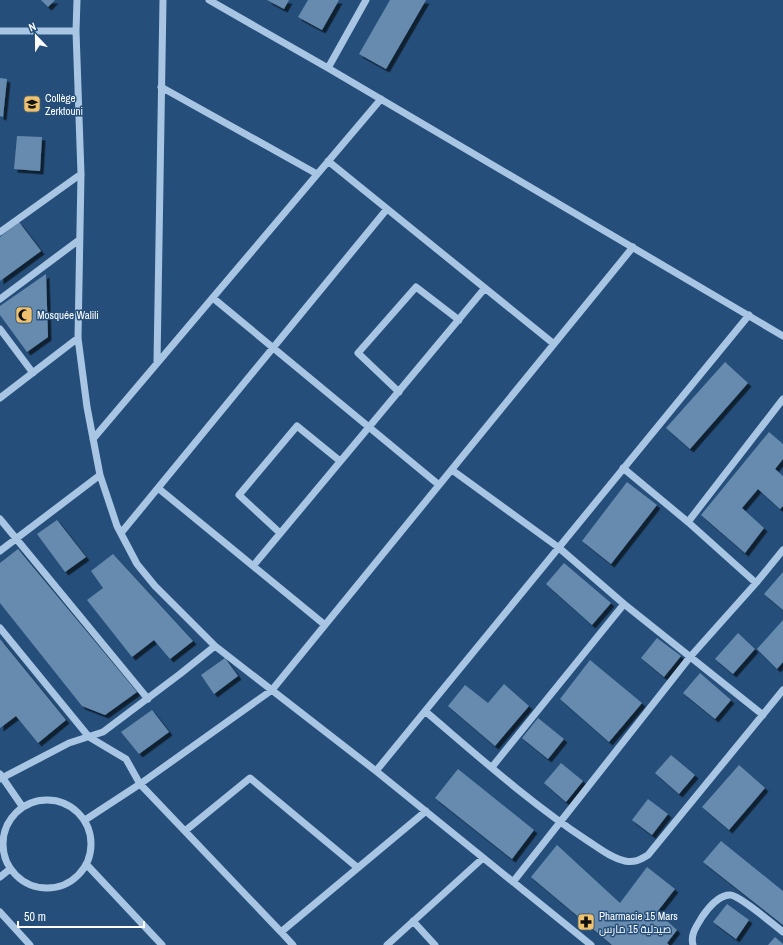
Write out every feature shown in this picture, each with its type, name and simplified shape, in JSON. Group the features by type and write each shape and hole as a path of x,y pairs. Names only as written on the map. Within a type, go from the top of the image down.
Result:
{"street":[{"path":"77,0 76,31 81,174 78,338 87,406 100,475 117,526 137,564 155,586 215,646 376,771 591,945"},
{"path":"157,363 163,0"},
{"path":"209,0 381,99 783,336"},
{"path":"328,68 366,0"},
{"path":"0,31 76,31"},
{"path":"161,87 317,174"},
{"path":"93,439 381,99"},
{"path":"328,161 554,344"},
{"path":"0,232 81,174"},
{"path":"121,534 387,209"},
{"path":"0,299 79,240"},
{"path":"85,820 140,784 272,690 633,247"},
{"path":"399,392 358,353 416,287 459,320"},
{"path":"253,566 485,288"},
{"path":"213,298 439,485"},
{"path":"376,771 749,315"},
{"path":"0,329 33,373"},
{"path":"0,398 78,338"},
{"path":"688,522 783,399"},
{"path":"280,533 239,495 297,426 340,461"},
{"path":"623,468 688,522 756,583"},
{"path":"452,470 558,548 624,604 763,715"},
{"path":"0,551 100,475"},
{"path":"158,488 325,625"},
{"path":"0,519 148,699"},
{"path":"513,882 690,657 756,583 783,550"},
{"path":"492,767 624,604"},
{"path":"0,628 89,738 126,758 140,784 293,945"},
{"path":"22,806 1,777 68,744 103,732 148,699 215,646"},
{"path":"425,711 560,823 614,858 634,862 648,855 783,690"},
{"path":"185,832 250,778 358,868"},
{"path":"36,800 57,800 64,802 76,810 85,820 91,834 91,850 87,865 77,877 64,885 50,888 34,887 20,880 10,869 4,856 2,842 5,828 12,816 22,806 36,800"},
{"path":"281,932 426,811"},
{"path":"387,945 483,858"},
{"path":"87,865 162,945"},
{"path":"0,877 10,869"},
{"path":"693,945 693,932 705,913 720,897 730,895 735,896 783,932"},
{"path":"0,912 30,945"},
{"path":"413,921 435,945"}],"building":[{"path":"41,0 55,0 48,7"},
{"path":"267,0 289,0 284,9"},
{"path":"308,0 339,0 322,30 298,17"},
{"path":"390,0 426,0 386,69 359,54"},
{"path":"0,78 7,79 3,117 0,116"},
{"path":"17,136 42,137 40,171 14,169"},
{"path":"19,222 41,251 0,281 0,237"},
{"path":"46,274 48,337 27,352 0,315 0,306"},
{"path":"725,362 748,383 690,449 666,428"},
{"path":"769,432 783,444 783,459 775,469 783,476 783,506 780,509 758,489 742,508 764,528 745,553 701,515"},
{"path":"627,482 657,505 611,564 582,541"},
{"path":"57,520 86,557 65,572 37,534"},
{"path":"18,549 137,692 105,715 82,706 0,603 0,563"},
{"path":"113,554 193,641 170,659 154,640 132,657 87,600 103,588 91,571"},
{"path":"564,563 611,603 592,625 546,584"},
{"path":"783,572 783,610 764,594"},
{"path":"783,620 783,662 777,669 757,649"},
{"path":"738,633 755,649 733,674 715,659"},
{"path":"657,638 681,656 664,677 641,658"},
{"path":"0,639 66,720 38,743 16,716 0,728"},
{"path":"225,658 238,676 214,694 201,675"},
{"path":"590,660 642,703 609,742 560,699"},
{"path":"700,673 731,700 715,719 683,693"},
{"path":"504,684 529,706 495,746 448,706 465,685 488,703"},
{"path":"152,710 169,732 139,754 121,732"},
{"path":"538,718 564,739 548,759 522,738"},
{"path":"671,755 695,775 679,794 655,773"},
{"path":"561,763 583,781 566,802 544,783"},
{"path":"739,765 765,788 729,830 702,807"},
{"path":"458,769 534,830 512,859 435,798"},
{"path":"648,799 668,814 652,835 632,820"},
{"path":"721,841 783,891 783,925 703,862"},
{"path":"557,845 620,903 647,867 675,889 657,912 677,930 667,943 669,945 612,945 531,877"},
{"path":"727,904 749,920 736,939 713,922"},
{"path":"775,937 783,944 783,945 768,945"}],"place":[{"name":"Collège Zerktouni","path":"32,104"},
{"name":"Mosquée Walili","path":"24,315"},
{"name":"Pharmacie 15 Mars صيدلية 15 مارس","path":"586,922"}]}
